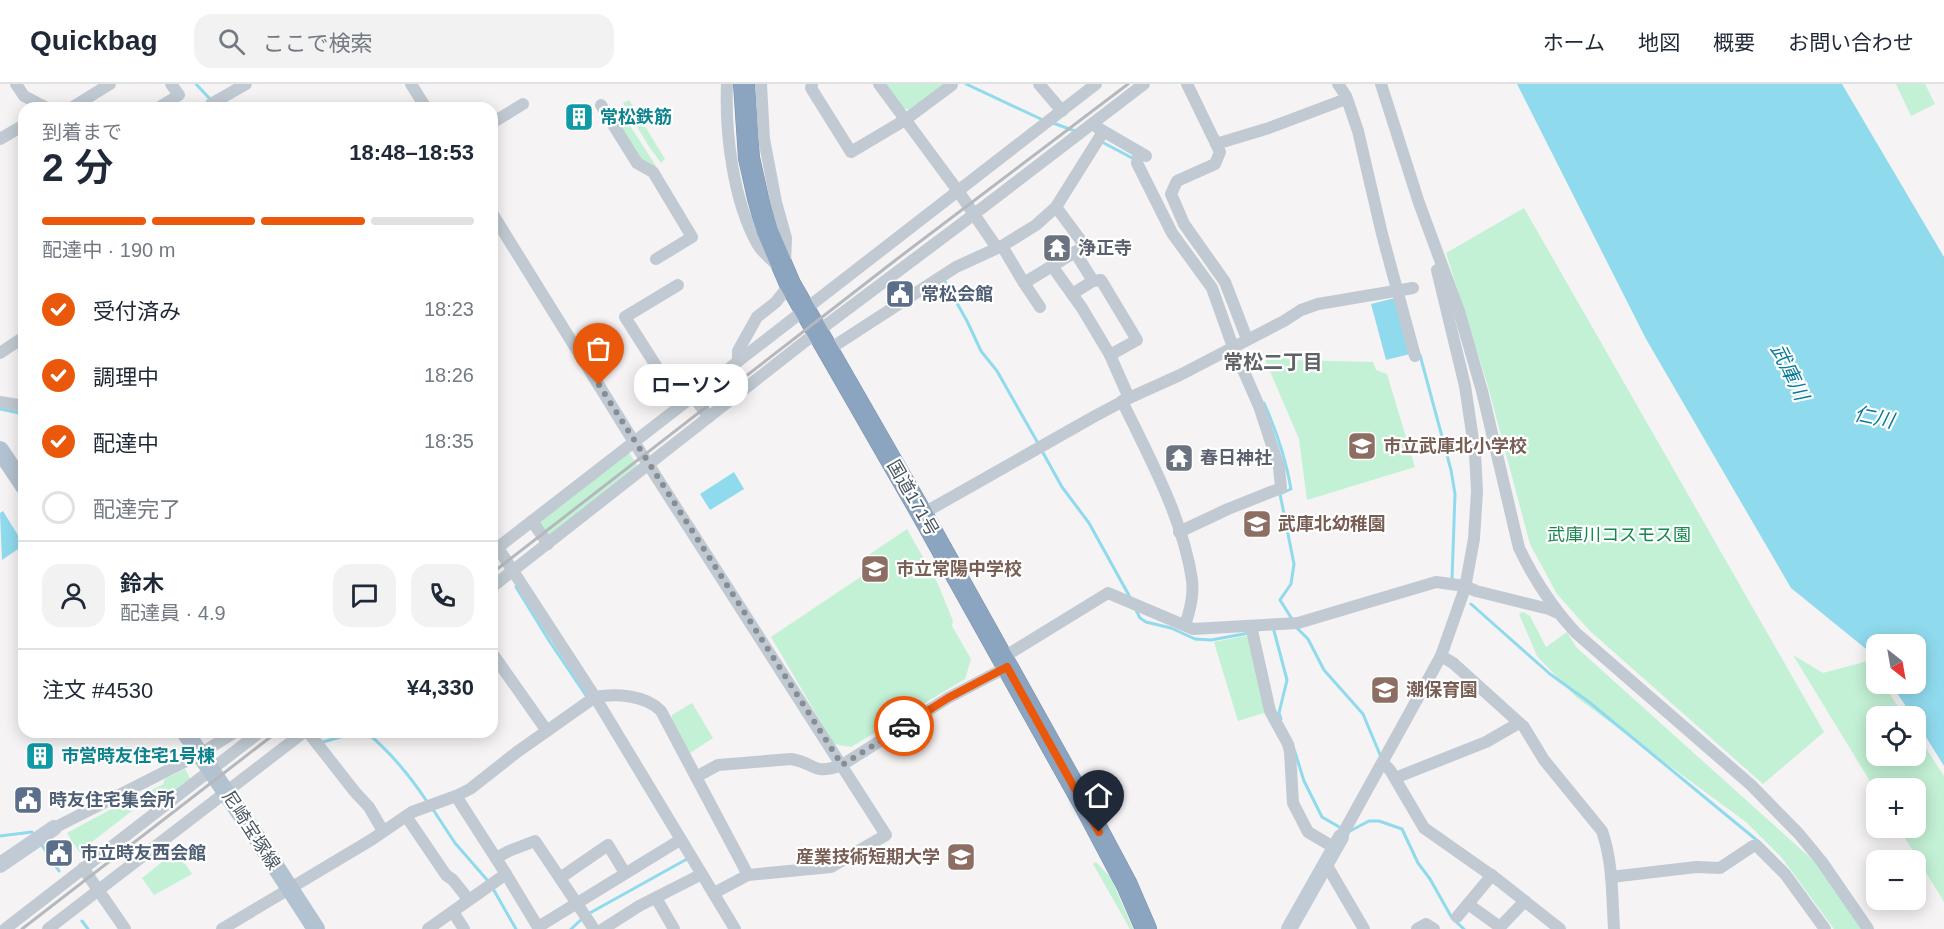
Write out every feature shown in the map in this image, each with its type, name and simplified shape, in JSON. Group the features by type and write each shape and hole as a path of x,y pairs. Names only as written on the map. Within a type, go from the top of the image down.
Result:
{"highway":[{"name":"国道171号","path":"744,84 749,158 767,230 787,278 803,310 823,341 1005,662 1127,885 1146,929"}],"main road":[{"path":"0,450 18,477"},
{"name":"尼崎宝塚線","path":"189,738 316,929"}],"street":[{"path":"16,84 24,96 34,102"},
{"path":"81,102 110,84"},
{"path":"168,102 179,95 171,84"},
{"path":"214,102 246,84"},
{"path":"411,84 422,102"},
{"path":"727,84 726,104 733,162 744,212 758,246 787,278"},
{"path":"738,361 738,351 757,317 780,298 787,278 786,238 774,193 764,139 761,84"},
{"path":"812,84 811,88 851,152 904,120 952,85"},
{"path":"879,84 999,247 1040,307"},
{"path":"1039,84 1062,111"},
{"path":"498,548 1096,84"},
{"path":"823,341 974,215 1144,84"},
{"path":"1187,84 1220,152 1215,164 1177,181 1171,194 1184,224 1225,282 1247,339"},
{"path":"1338,84 1358,131 1382,234 1404,290"},
{"path":"1381,84 1419,203 1459,311 1482,392 1519,548 1558,613 1576,633 1751,785 1822,862 1868,929"},
{"path":"1216,144 1269,128 1346,99"},
{"path":"498,119 523,104"},
{"path":"601,105 637,163 653,172 692,237 656,259"},
{"path":"1094,122 1100,137 1140,156 1172,233 1212,288 1233,347 1259,406 1279,467 1281,488 1179,532"},
{"path":"0,139 18,130"},
{"path":"498,582 709,417 823,341 1036,225 1056,207 1100,137"},
{"path":"1024,283 1085,246 1056,207"},
{"path":"498,223 634,442 886,835 831,867 748,875 714,893"},
{"path":"1289,929 1342,836 1387,767 1441,656 1465,586 1474,538 1477,491 1475,453 1465,386 1439,281 1432,236"},
{"path":"1075,252 1093,280"},
{"path":"1052,266 1110,355 1125,399 1161,482 1179,532 1192,581 1191,607 1185,625"},
{"path":"1072,294 1093,280 1101,280 1137,340 1110,355"},
{"path":"678,285 625,317 681,405"},
{"path":"922,514 1125,399 1180,375 1301,310 1318,304 1404,290"},
{"path":"1404,290 1398,295 1415,356"},
{"path":"0,353 18,343"},
{"path":"693,396 709,417"},
{"path":"0,402 18,405"},
{"path":"532,521 548,544"},
{"path":"498,554 513,571 595,697 700,875 714,893 735,929"},
{"path":"696,777 718,765 791,759 801,760 818,770 829,770 842,765 1005,662 1108,593 1193,629 1251,631 1273,625 1295,623 1436,582 1465,586 1558,613"},
{"path":"1251,631 1270,711 1288,744 1293,803 1308,832 1342,836"},
{"path":"1441,656 1453,663 1519,723 1544,760 1602,831 1606,842 1611,878 1614,929"},
{"path":"498,660 548,731"},
{"path":"222,929 406,816 470,789 517,752 595,697 609,694 655,705 661,711 748,875"},
{"path":"1387,767 1486,742 1519,723"},
{"path":"0,865 54,828 200,754 225,738"},
{"path":"5,929 252,738"},
{"path":"48,929 298,738"},
{"path":"311,738 369,807 383,831"},
{"path":"1387,767 1424,828 1522,904 1560,929"},
{"path":"456,796 538,927 680,840"},
{"path":"406,816 446,875 468,899"},
{"path":"496,858 535,841 594,929"},
{"path":"560,878 608,845 625,873"},
{"path":"1611,878 1696,867 1720,868 1753,846 1758,846 1785,874 1825,929"},
{"path":"1326,864 1364,929"},
{"path":"83,868 126,929"},
{"path":"428,929 506,874"},
{"path":"610,927 656,898 700,875"},
{"path":"1457,917 1489,878"},
{"path":"656,898 674,929"},
{"path":"1468,904 1500,927 1522,904"},
{"path":"453,912 464,929"},
{"path":"1417,929 1426,924 1434,929"}],"green space":[{"path":"886,84 944,84 910,110 903,108"},
{"path":"1896,84 1925,84 1935,104 1911,116"},
{"path":"629,100 665,159 661,163 623,103"},
{"path":"625,118 656,166 652,168 640,161 617,123"},
{"name":"武庫川コスモス園","path":"1524,208 1824,732 1763,784 1590,631 1557,594 1530,544 1487,383 1446,253"},
{"path":"1271,352 1291,360 1373,362 1376,370 1387,374 1415,467 1307,500 1299,439 1263,355"},
{"path":"627,450 640,469 551,539 536,520"},
{"path":"907,529 938,584 953,621 952,626 971,659 965,679 851,747 834,744 771,637 868,572 861,560"},
{"path":"1523,612 1530,616 1546,647 1567,632 1576,647 1816,863 1861,929 1834,929 1782,858 1746,822 1576,697 1537,656 1519,614"},
{"path":"1249,637 1267,712 1238,721 1214,642"},
{"path":"1793,655 1823,673 1866,662 1866,694 1890,694 1898,706 1866,706 1866,766 1926,766 1926,748 1944,776 1944,902 1926,872 1926,850 1912,850 1905,838 1926,838 1926,778 1868,778"},
{"path":"692,703 713,738 687,755 671,721 672,715"},
{"path":"185,769 191,780 158,805 141,801 139,797 163,784 165,779"},
{"path":"119,805 133,810 79,852 67,833"},
{"path":"176,851 192,874 154,895 142,878"},
{"path":"1096,862 1111,878 1133,929 1130,929 1093,864"}],"water":[{"path":"1517,84 1842,84 1944,257 1944,766 1926,737 1926,706 1906,706 1898,694 1926,694 1926,634 1866,634 1866,649 1791,588 1646,339"},
{"path":"1395,298 1410,354 1386,360 1371,304"},
{"path":"734,472 744,489 710,510 700,494"},
{"path":"3,511 18,535 18,549 2,560 0,513"}],"waterway":[{"path":"196,84 210,99"},
{"path":"966,84 1043,120"},
{"path":"1053,123 1075,131"},
{"path":"1100,141 1134,159"},
{"path":"944,280 981,351 997,371 1039,445"},
{"path":"1420,355 1451,470 1455,494 1452,579"},
{"path":"1264,403 1280,445 1291,489 1280,494 1294,564 1291,584 1280,600 1292,619"},
{"path":"0,409 18,413"},
{"path":"1042,451 1062,487 1089,523 1131,599"},
{"path":"516,587 587,697"},
{"path":"1471,604 1550,674 1589,702 1759,842"},
{"path":"1135,608 1140,618 1146,622 1171,628 1195,639 1211,640 1249,633"},
{"path":"1273,627 1287,680 1279,713 1281,719"},
{"path":"1296,627 1308,639 1324,670 1363,714 1381,757"},
{"path":"323,742 337,738"},
{"path":"373,738 400,765 428,803"},
{"path":"1295,752 1304,781 1322,817 1341,828"},
{"path":"432,808 455,843 488,881"},
{"path":"1350,831 1369,821 1379,821 1402,829 1418,863 1452,918 1464,929"},
{"path":"0,836 32,832"},
{"path":"41,844 59,871"},
{"path":"588,914 687,859"},
{"path":"492,887 516,929"},
{"path":"571,929 583,918"},
{"path":"82,921 88,929"}],"railway":[{"path":"498,568 897,259 1128,84"},
{"path":"22,929 269,738"}],"way so far":[{"path":"599,385 842,765 904,726"}],"place":[{"name":"常松鉄筋","path":"579,117"},
{"name":"浄正寺","path":"1057,248"},
{"name":"常松会館","path":"900,294"},
{"name":"ローソン","path":"599,385"},
{"name":"市立武庫北小学校","path":"1362,446"},
{"name":"春日神社","path":"1179,458"},
{"name":"武庫北幼稚園","path":"1257,524"},
{"name":"市立常陽中学校","path":"875,569"},
{"name":"潮保育園","path":"1385,690"},
{"name":"市営時友住宅1号棟","path":"40,756"},
{"name":"時友住宅集会所","path":"28,800"},
{"name":"市立時友西会館","path":"59,853"},
{"name":"産業技術短期大学","path":"961,857"}],"district":[{"name":"常松二丁目","path":"1273,362"}],"route":[{"path":"904,726 948,698 1007,667 1099,832"}],"water label":[{"name":"武庫川","path":"1790,372"},
{"name":"仁川","path":"1874,417"}]}
